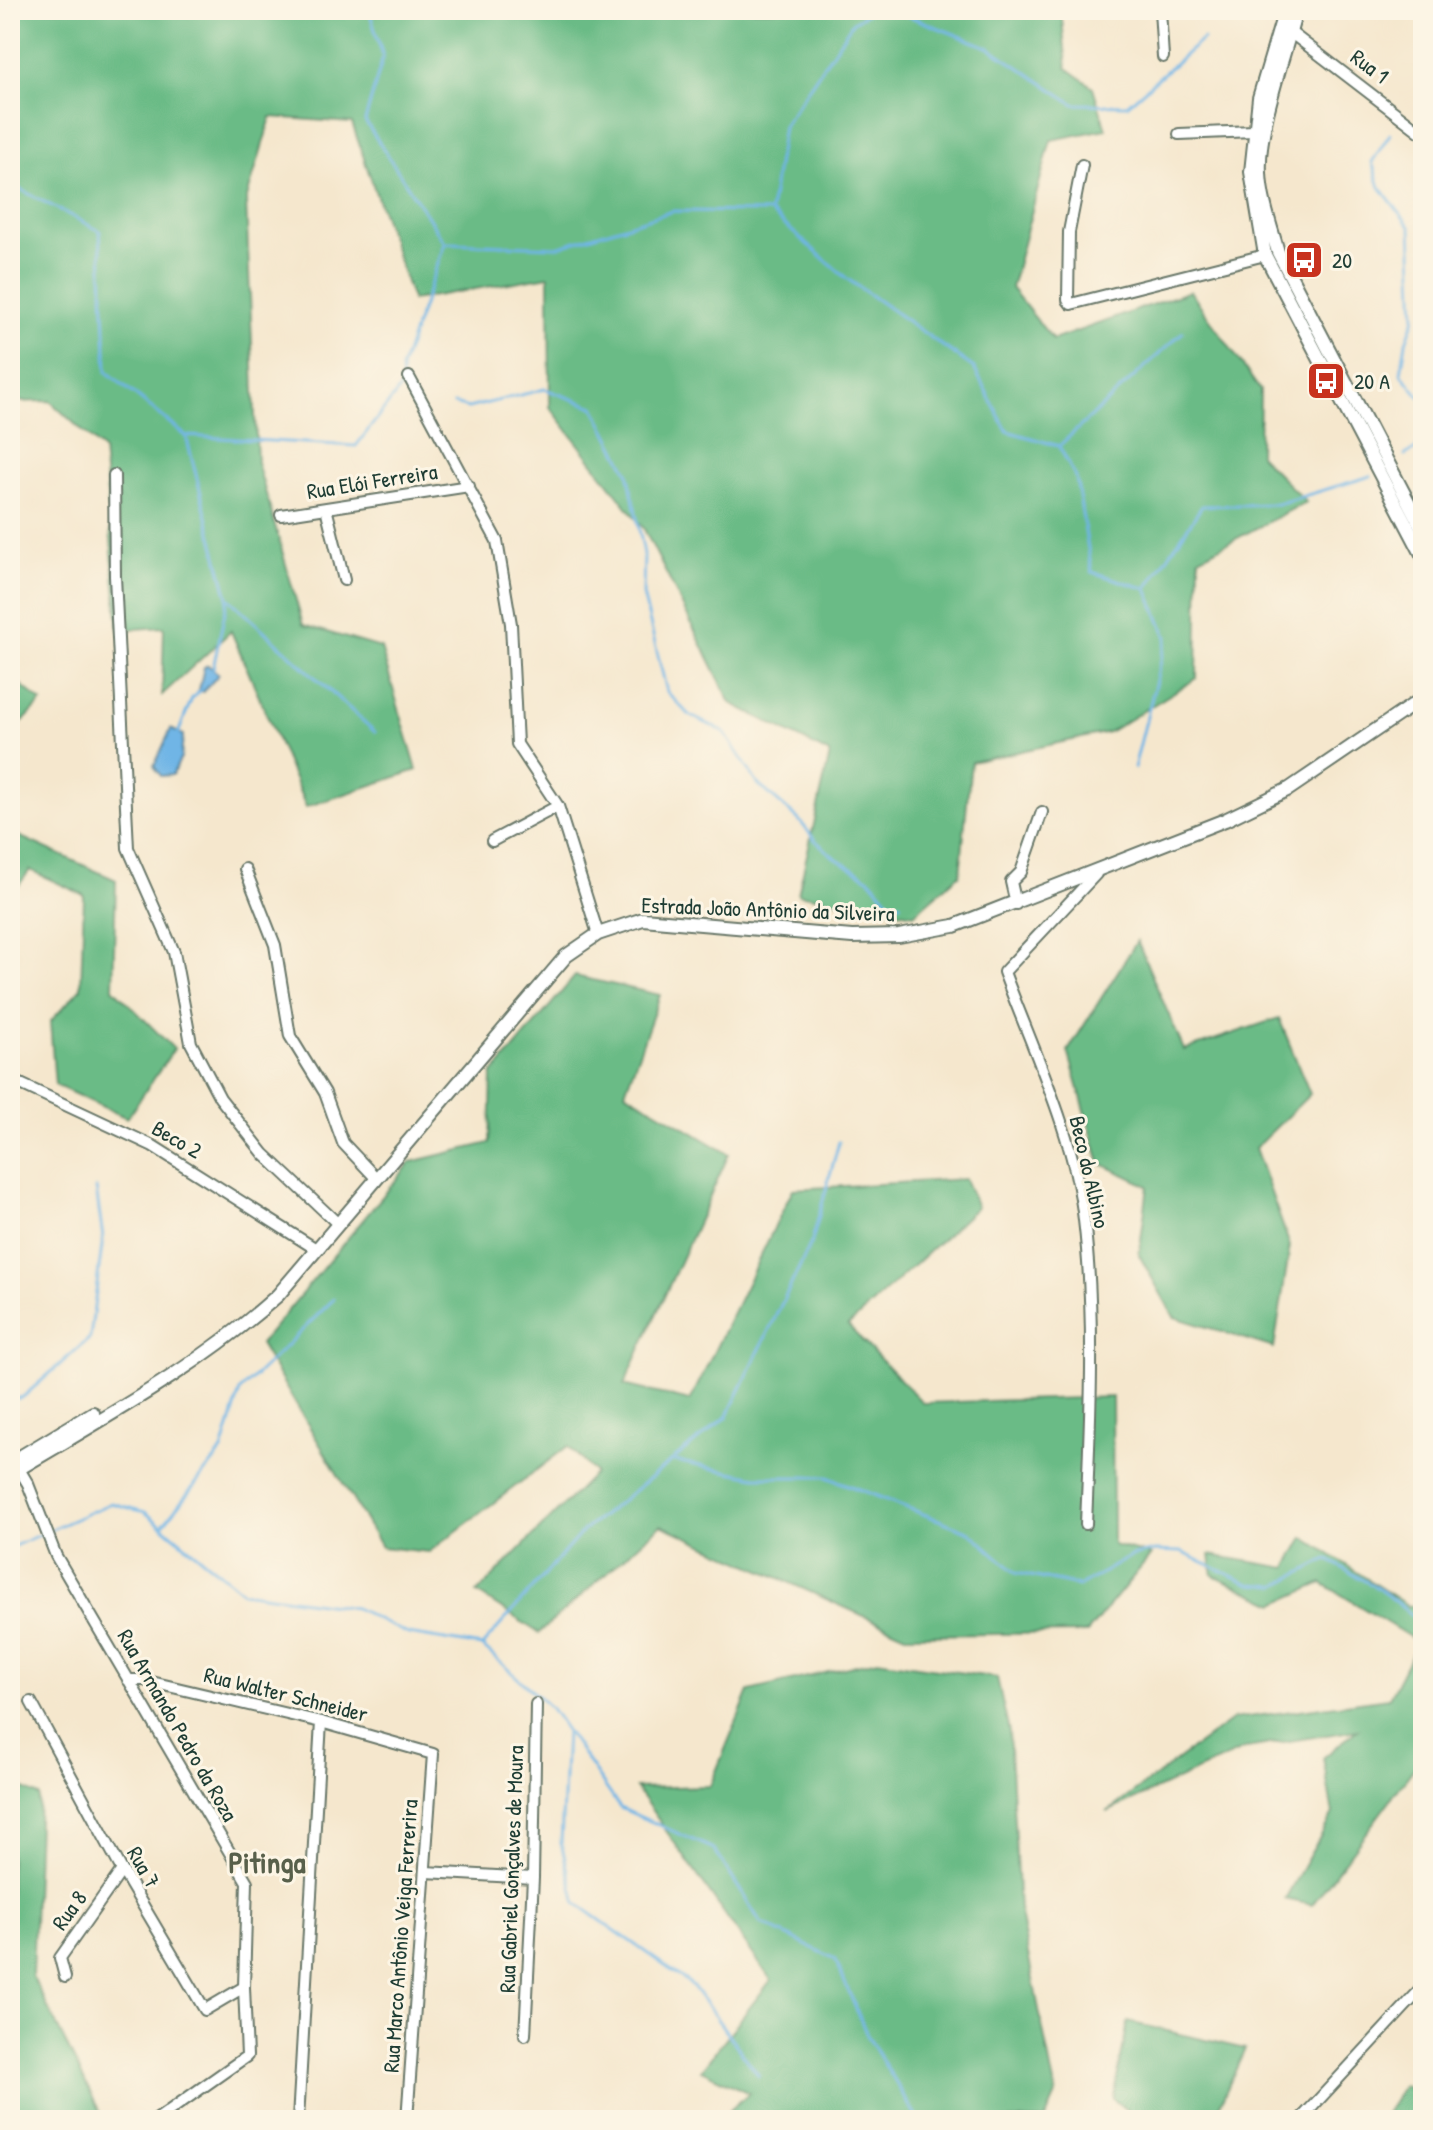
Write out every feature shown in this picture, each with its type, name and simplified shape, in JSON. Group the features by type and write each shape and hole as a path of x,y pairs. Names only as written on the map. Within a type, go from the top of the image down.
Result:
{"main road":[{"path":"1285,10 1259,98 1254,131 1251,172 1265,255 1423,556"},
{"path":"1296,10 1272,101 1259,172 1267,212 1278,252 1423,530"},
{"name":"Estrada João Antônio da Silveira","path":"13,1466 195,1361 239,1330 278,1295 375,1177 566,956 598,934 643,919 852,937 899,936 954,926 1096,874 1225,820 1289,789 1423,698"}],"street":[{"path":"1160,10 1163,57"},
{"name":"Rua 1","path":"1290,32 1423,134"},
{"path":"1179,134 1254,131"},
{"path":"1082,165 1069,232 1068,300 1071,304 1265,255"},
{"path":"409,377 497,541 511,624 517,744 558,806 598,934"},
{"path":"114,475 115,576 128,848 174,952 191,1043 220,1098 264,1154 337,1223"},
{"name":"Rua Elói Ferreira","path":"281,515 469,486"},
{"path":"326,508 344,580"},
{"path":"492,841 558,806"},
{"path":"1016,904 1011,882 1021,872 1042,812"},
{"path":"245,869 275,945 290,1036 325,1093 343,1143 375,1177"},
{"name":"Beco do Albino","path":"1086,1524 1090,1394 1084,1218 1061,1123 1004,972 1096,874"},
{"name":"Beco 2","path":"10,1079 153,1146 316,1249"},
{"name":"Rua Armando Pedro da Roza","path":"13,1466 28,1484 56,1556 247,1882 244,1987 247,2056 156,2120"},
{"name":"Rua Walter Schneider","path":"128,1680 143,1680 321,1722 433,1754"},
{"name":"Rua 7","path":"31,1702 122,1870 205,2010 244,1987"},
{"name":"Rua Gabriel Gonçalves de Moura","path":"525,2035 533,1878 536,1704"},
{"path":"298,2120 321,1722"},
{"name":"Rua Marco Antônio Veiga Ferrerira","path":"407,2120 433,1754"},
{"name":"Rua 8","path":"65,1977 60,1958 122,1870"},
{"path":"426,1872 533,1878"},
{"path":"1300,2120 1423,1987"}],"green space":[{"path":"10,10 1061,10 1067,68 1093,87 1106,129 1051,140 1011,288 1053,340 1190,291 1260,390 1259,455 1306,502 1199,558 1197,678 1109,732 971,762 960,874 914,914 798,894 830,754 731,703 644,529 550,407 549,276 412,300 352,123 271,117 246,201 257,462 303,625 381,648 417,770 306,807 231,631 162,695 164,627 119,630 103,450 50,401 10,402"},
{"path":"10,676 42,702 10,735"},
{"path":"10,832 116,880 113,988 174,1049 127,1118 55,1085 50,1022 81,988 84,895 30,870 10,897"},
{"path":"1137,941 1184,1050 1279,1018 1310,1094 1255,1148 1290,1246 1274,1348 1174,1317 1139,1255 1148,1186 1100,1163 1068,1051"},
{"path":"575,976 660,995 625,1092 729,1154 624,1385 690,1401 793,1189 965,1179 977,1207 848,1326 923,1403 1112,1397 1113,1545 1151,1555 1087,1633 906,1635 661,1525 539,1633 477,1593 595,1473 568,1446 429,1552 381,1547 260,1344 411,1162 490,1143 492,1075"},
{"path":"1304,1537 1408,1606 1423,1605 1423,1756 1312,1905 1285,1899 1333,1814 1323,1758 1357,1730 1246,1748 1107,1812 1233,1719 1389,1698 1418,1642 1322,1583 1275,1604 1213,1575 1210,1555 1287,1568"},
{"path":"877,1660 997,1678 1009,1732 1019,1909 1056,2095 1045,2120 719,2120 749,2093 701,2070 771,1980 636,1788 710,1786 749,1691"},
{"path":"10,1782 39,1796 32,1976 104,2120 10,2120"},
{"path":"1128,2022 1245,2049 1213,2120 1139,2120 1113,2099"},
{"path":"1403,2085 1423,2097 1423,2120 1382,2120"}],"water":[{"path":"208,665 219,674 203,692 199,690 204,667"},
{"path":"171,729 183,735 181,758 172,775 161,776 154,766"}],"waterway":[{"path":"10,184 100,231 107,372 186,436 356,446 402,386 401,368 445,243 365,121 383,57 369,10"},
{"path":"770,212 783,126 853,22 873,10"},
{"path":"893,10 990,48 1074,104 1127,105 1203,39"},
{"path":"1390,134 1372,162 1380,187 1411,228 1415,318 1406,342 1401,373 1422,399 1423,417"},
{"path":"445,243 557,247 673,211 770,212 846,278 974,368 1007,431 1059,446 1076,478 1092,572 1147,589 1167,637 1134,768"},
{"path":"1059,446 1183,332"},
{"path":"454,404 468,408 545,389 594,407 628,472 644,554 643,595 667,692 689,715 724,732 758,784 799,820 815,840 834,857 870,879 889,901 901,904"},
{"path":"1405,455 1416,449 1423,434"},
{"path":"186,436 228,598 213,668"},
{"path":"1147,588 1202,506 1277,504 1371,476"},
{"path":"228,598 375,732"},
{"path":"178,734 192,698 202,689"},
{"path":"482,1646 582,1532 727,1417 812,1241 839,1142"},
{"path":"10,1400 23,1397 90,1338 103,1238 96,1188"},
{"path":"162,1526 222,1451 240,1391 334,1299"},
{"path":"675,1461 755,1477 827,1477 970,1532 1016,1573 1080,1586 1131,1556 1155,1551 1181,1552 1250,1584 1276,1586 1327,1559 1382,1591 1423,1624"},
{"path":"50,1530 111,1503 145,1512 243,1592 355,1608 408,1634 482,1646 550,1707 620,1808 714,1849 761,1923 835,1959 867,2035 918,2120"},
{"path":"10,1548 43,1533"},
{"path":"566,1731 561,1843 576,1903 692,1985 759,2076"}],"place":[{"name":"20","path":"1304,260"},
{"name":"20 A","path":"1326,381"}],"district":[{"name":"Pitinga","path":"267,1863"}]}
